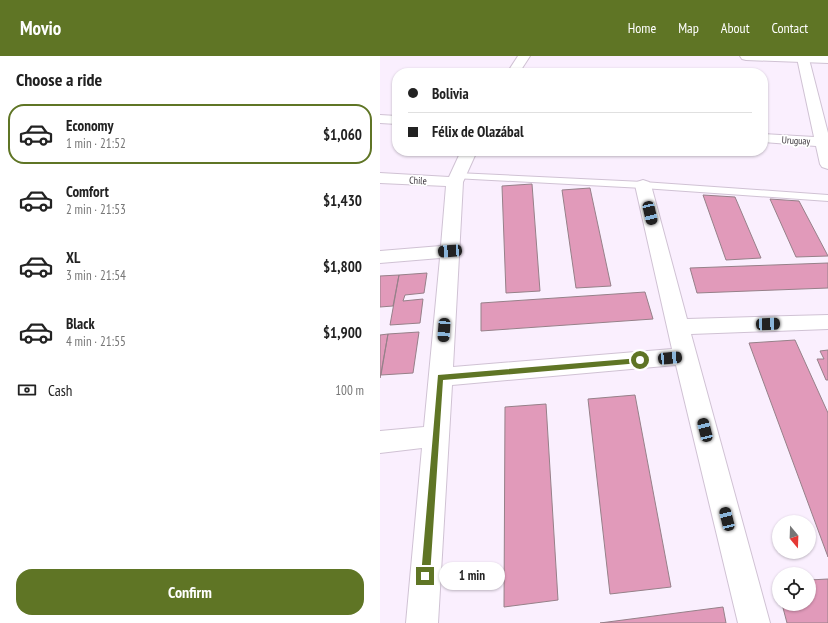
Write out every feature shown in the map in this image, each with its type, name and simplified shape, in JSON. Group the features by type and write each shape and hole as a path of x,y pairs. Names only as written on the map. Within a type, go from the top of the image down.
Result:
{"street":[{"path":"516,68 524,56"},
{"path":"746,56 828,59"},
{"path":"804,57 826,142 828,164"},
{"path":"380,119 392,120"},
{"name":"Uruguay","path":"768,138 826,142"},
{"path":"422,623 456,179 467,156"},
{"name":"Chile","path":"380,178 456,179"},
{"path":"643,185 754,623"},
{"path":"380,256 450,251"},
{"path":"678,327 828,322"},
{"path":"440,377 686,356"},
{"path":"380,442 436,436"}],"lane":[{"path":"456,179 643,185 828,198"}],"building":[{"path":"532,184 540,291 506,293 502,186"},
{"path":"590,188 611,286 576,288 562,190"},
{"path":"703,195 735,197 761,258 726,260"},
{"path":"770,199 799,201 828,256 796,257"},
{"path":"828,263 828,288 697,293 690,268"},
{"path":"427,273 424,293 405,295 403,301 423,299 420,323 390,325 399,275"},
{"path":"399,275 393,306 380,307 380,276"},
{"path":"645,292 653,319 481,331 481,303"},
{"path":"419,332 413,373 381,375 388,334"},
{"path":"388,334 380,378 380,335"},
{"path":"795,340 828,413 828,557 816,524 816,515 812,515 749,343"},
{"path":"828,350 828,380 826,380 817,359 824,359 820,351"},
{"path":"635,395 671,587 610,594 588,399"},
{"path":"546,404 558,600 504,607 505,407"},
{"path":"828,579 828,623 787,623 784,611 816,611 816,580"},
{"path":"723,607 726,623 600,623"}],"route":[{"path":"425,576 440,377 640,360"}]}
